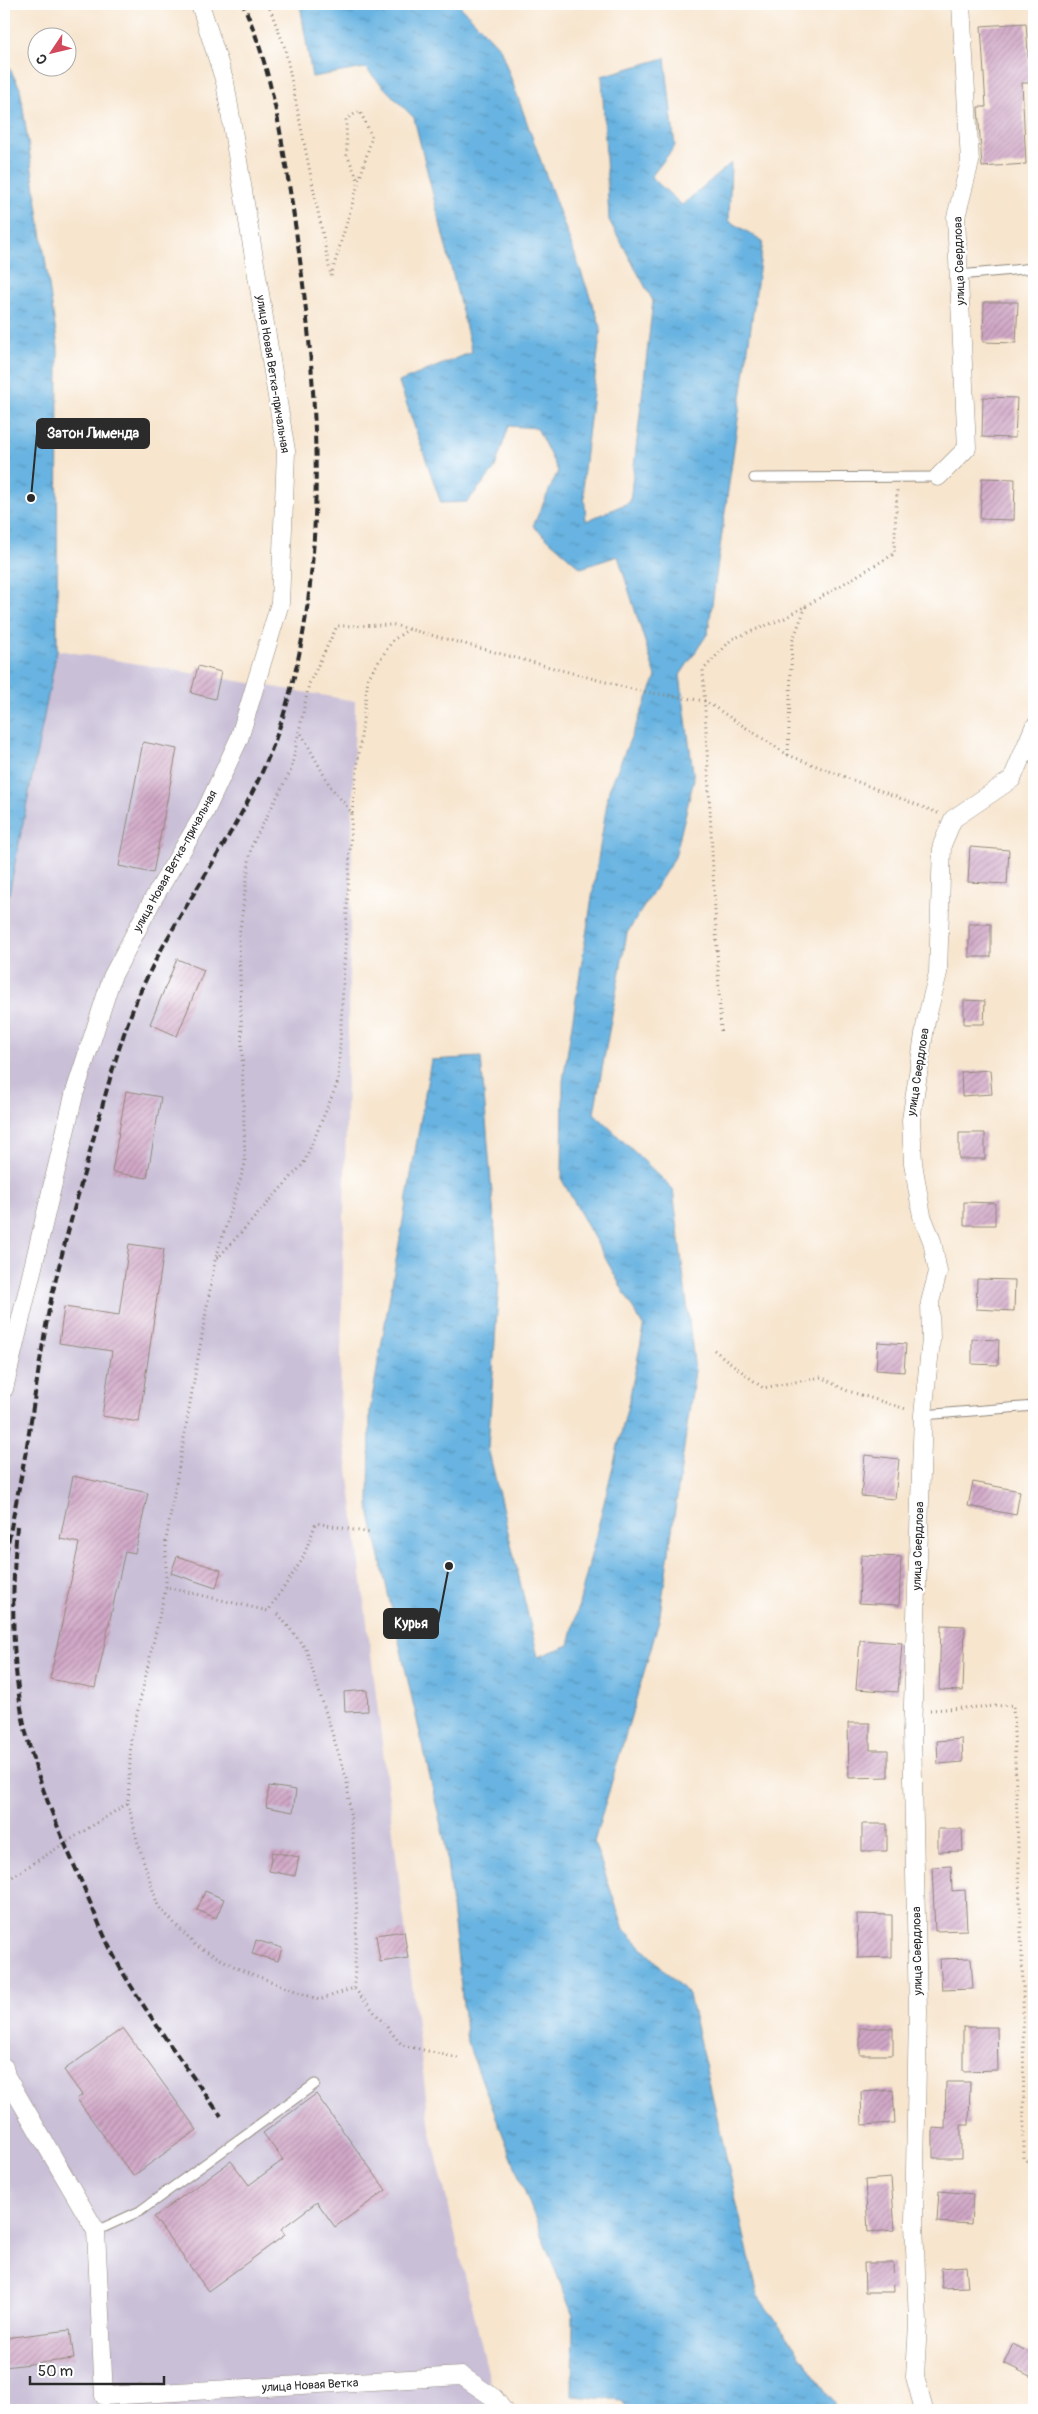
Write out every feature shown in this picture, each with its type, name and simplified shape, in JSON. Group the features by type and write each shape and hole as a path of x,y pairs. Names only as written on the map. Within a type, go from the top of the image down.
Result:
{"street":[{"name":"улица Новая Ветка-причальная","path":"4,1389 74,1096 112,977 153,899 205,812 239,739 280,603 286,451 225,82 200,4"},
{"name":"улица Свердлова","path":"938,477 967,448 956,217 970,162 962,4"},
{"path":"953,819 1012,779 1031,753 1034,727"},
{"name":"улица Свердлова","path":"924,2410 915,2377 918,2324 914,2223 918,2012 912,1710 923,1415 931,1340 930,1302 938,1272 932,1242 922,1216 913,1163 911,1120 926,1021 938,973 942,845 953,819"},
{"path":"4,2068 6,2076 96,2231"},
{"name":"улица Новая Ветка","path":"96,2231 104,2396 462,2376 494,2398 503,2410"}],"lane":[{"path":"959,275 1034,265"},
{"path":"754,478 938,477"},
{"path":"923,1415 1034,1406"},
{"path":"96,2231 140,2211 315,2084"}],"path":[{"path":"268,4 285,48 331,276 359,182 372,137 360,111 346,119 347,155 359,182"},
{"path":"721,1031 703,670 732,639 785,618 894,554 898,477"},
{"path":"788,755 792,642 807,606"},
{"path":"354,1988 319,2000 239,1968 195,1945 158,1906 128,1804 131,1740 166,1588 166,1540 215,1261 245,1164 239,938 251,847 291,770 310,684 337,626 394,625 639,691 705,701 788,755 953,819"},
{"path":"215,1261 304,1163 338,1082 352,813 368,678 393,640 409,629"},
{"path":"300,731 330,786 352,813"},
{"path":"714,1350 763,1388 821,1377 845,1390 923,1415"},
{"path":"166,1588 268,1611 302,1560 316,1523 370,1533"},
{"path":"278,1614 306,1649 346,1781 353,1841 357,1916 354,1988 402,2046 458,2058"},
{"path":"912,1710 1013,1705 1023,1986 1024,2159 1034,2165"},
{"path":"4,1882 128,1804"}],"shaded area":[{"path":"57,650 355,701 340,1405 430,2129 497,2410 4,2410 4,919"}],"water":[{"path":"300,4 458,4 500,48 601,327 583,478 586,521 630,502 653,301 609,220 602,76 665,58 675,146 651,177 682,205 731,163 729,221 763,241 708,633 680,675 694,779 675,857 627,933 594,1113 673,1189 695,1371 659,1621 594,1842 624,1929 689,1995 758,2296 839,2410 629,2410 622,2400 572,2396 573,2316 467,2042 445,1843 369,1510 370,1410 431,1060 481,1057 499,1281 488,1448 538,1657 569,1645 628,1405 644,1328 562,1180 563,1081 609,790 656,677 618,556 581,568 533,526 558,471 537,428 509,426 494,470 467,502 441,503 399,382 472,352 414,118 365,68 312,77"},
{"path":"4,58 20,88 58,347 57,650 4,919"}],"building":[{"path":"1026,23 1030,83 1022,83 1026,164 982,167 978,107 986,107 981,26"},
{"path":"984,302 1018,302 1016,343 983,342"},
{"path":"983,397 1017,398 1015,438 982,437"},
{"path":"982,478 1015,479 1014,520 980,519"},
{"path":"198,666 221,672 215,699 191,693"},
{"path":"143,742 177,749 153,873 119,866"},
{"path":"970,847 1009,850 1007,884 968,882"},
{"path":"969,924 991,924 991,957 969,957"},
{"path":"177,959 204,970 177,1036 150,1024"},
{"path":"964,1000 985,1001 984,1024 964,1024"},
{"path":"990,1070 992,1094 962,1096 961,1072"},
{"path":"126,1091 161,1097 147,1178 112,1172"},
{"path":"959,1133 985,1133 985,1159 959,1159"},
{"path":"964,1202 995,1203 995,1225 964,1225"},
{"path":"129,1244 164,1249 139,1422 102,1416 112,1351 59,1343 64,1307 119,1315"},
{"path":"977,1279 1015,1280 1014,1311 976,1309"},
{"path":"972,1339 999,1340 998,1365 972,1364"},
{"path":"878,1342 906,1344 904,1372 876,1370"},
{"path":"865,1455 899,1459 895,1499 861,1496"},
{"path":"73,1476 148,1493 135,1553 125,1551 95,1688 50,1679 79,1543 60,1539"},
{"path":"973,1482 1020,1491 1016,1515 968,1506"},
{"path":"861,1555 901,1557 899,1605 859,1603"},
{"path":"177,1556 221,1570 216,1588 171,1573"},
{"path":"941,1625 965,1626 963,1691 939,1690"},
{"path":"860,1640 902,1643 898,1692 856,1689"},
{"path":"367,1690 368,1711 345,1712 344,1692"},
{"path":"848,1723 870,1723 870,1750 888,1750 888,1777 849,1778"},
{"path":"962,1739 963,1762 938,1764 937,1741"},
{"path":"269,1786 296,1790 293,1812 266,1807"},
{"path":"862,1824 887,1824 887,1851 862,1851"},
{"path":"938,1829 962,1829 963,1851 938,1852"},
{"path":"272,1852 299,1857 295,1876 269,1871"},
{"path":"951,1866 952,1891 965,1890 967,1930 935,1931 932,1867"},
{"path":"205,1891 224,1899 216,1918 197,1910"},
{"path":"857,1914 892,1915 892,1957 858,1958"},
{"path":"404,1931 408,1958 380,1962 376,1935"},
{"path":"256,1940 282,1948 278,1961 252,1954"},
{"path":"971,1958 973,1989 942,1990 940,1959"},
{"path":"963,2027 997,2027 998,2070 963,2071"},
{"path":"123,2028 197,2130 133,2176 77,2099 82,2095 64,2070"},
{"path":"860,2028 893,2028 893,2055 860,2055"},
{"path":"946,2082 970,2082 969,2125 961,2125 961,2158 933,2158 933,2128 945,2129"},
{"path":"893,2090 895,2123 862,2125 861,2092"},
{"path":"316,2094 386,2190 335,2227 317,2202 281,2229 285,2235 208,2291 154,2217 231,2161 249,2185 283,2160 263,2133"},
{"path":"891,2178 895,2230 868,2232 865,2180"},
{"path":"939,2191 973,2194 971,2224 937,2222"},
{"path":"864,2263 893,2263 894,2292 865,2292"},
{"path":"966,2266 968,2287 942,2288 941,2268"},
{"path":"70,2330 74,2359 4,2367 4,2338"},
{"path":"1013,2344 1034,2355 1034,2378 1004,2363"}],"railway":[{"path":"4,1565 27,1445 51,1300 72,1216 121,1042 142,988 160,952 259,780 274,743 293,680 306,614 313,547 316,478 309,342 293,210 275,105 262,53 243,4"},
{"path":"17,1526 13,1611 16,1668 24,1724 42,1785 61,1835 107,1942 119,1965 159,2029 221,2116"}],"place":[{"name":"Затон Лименда","path":"31,498"},
{"name":"Курья","path":"449,1566"}]}
